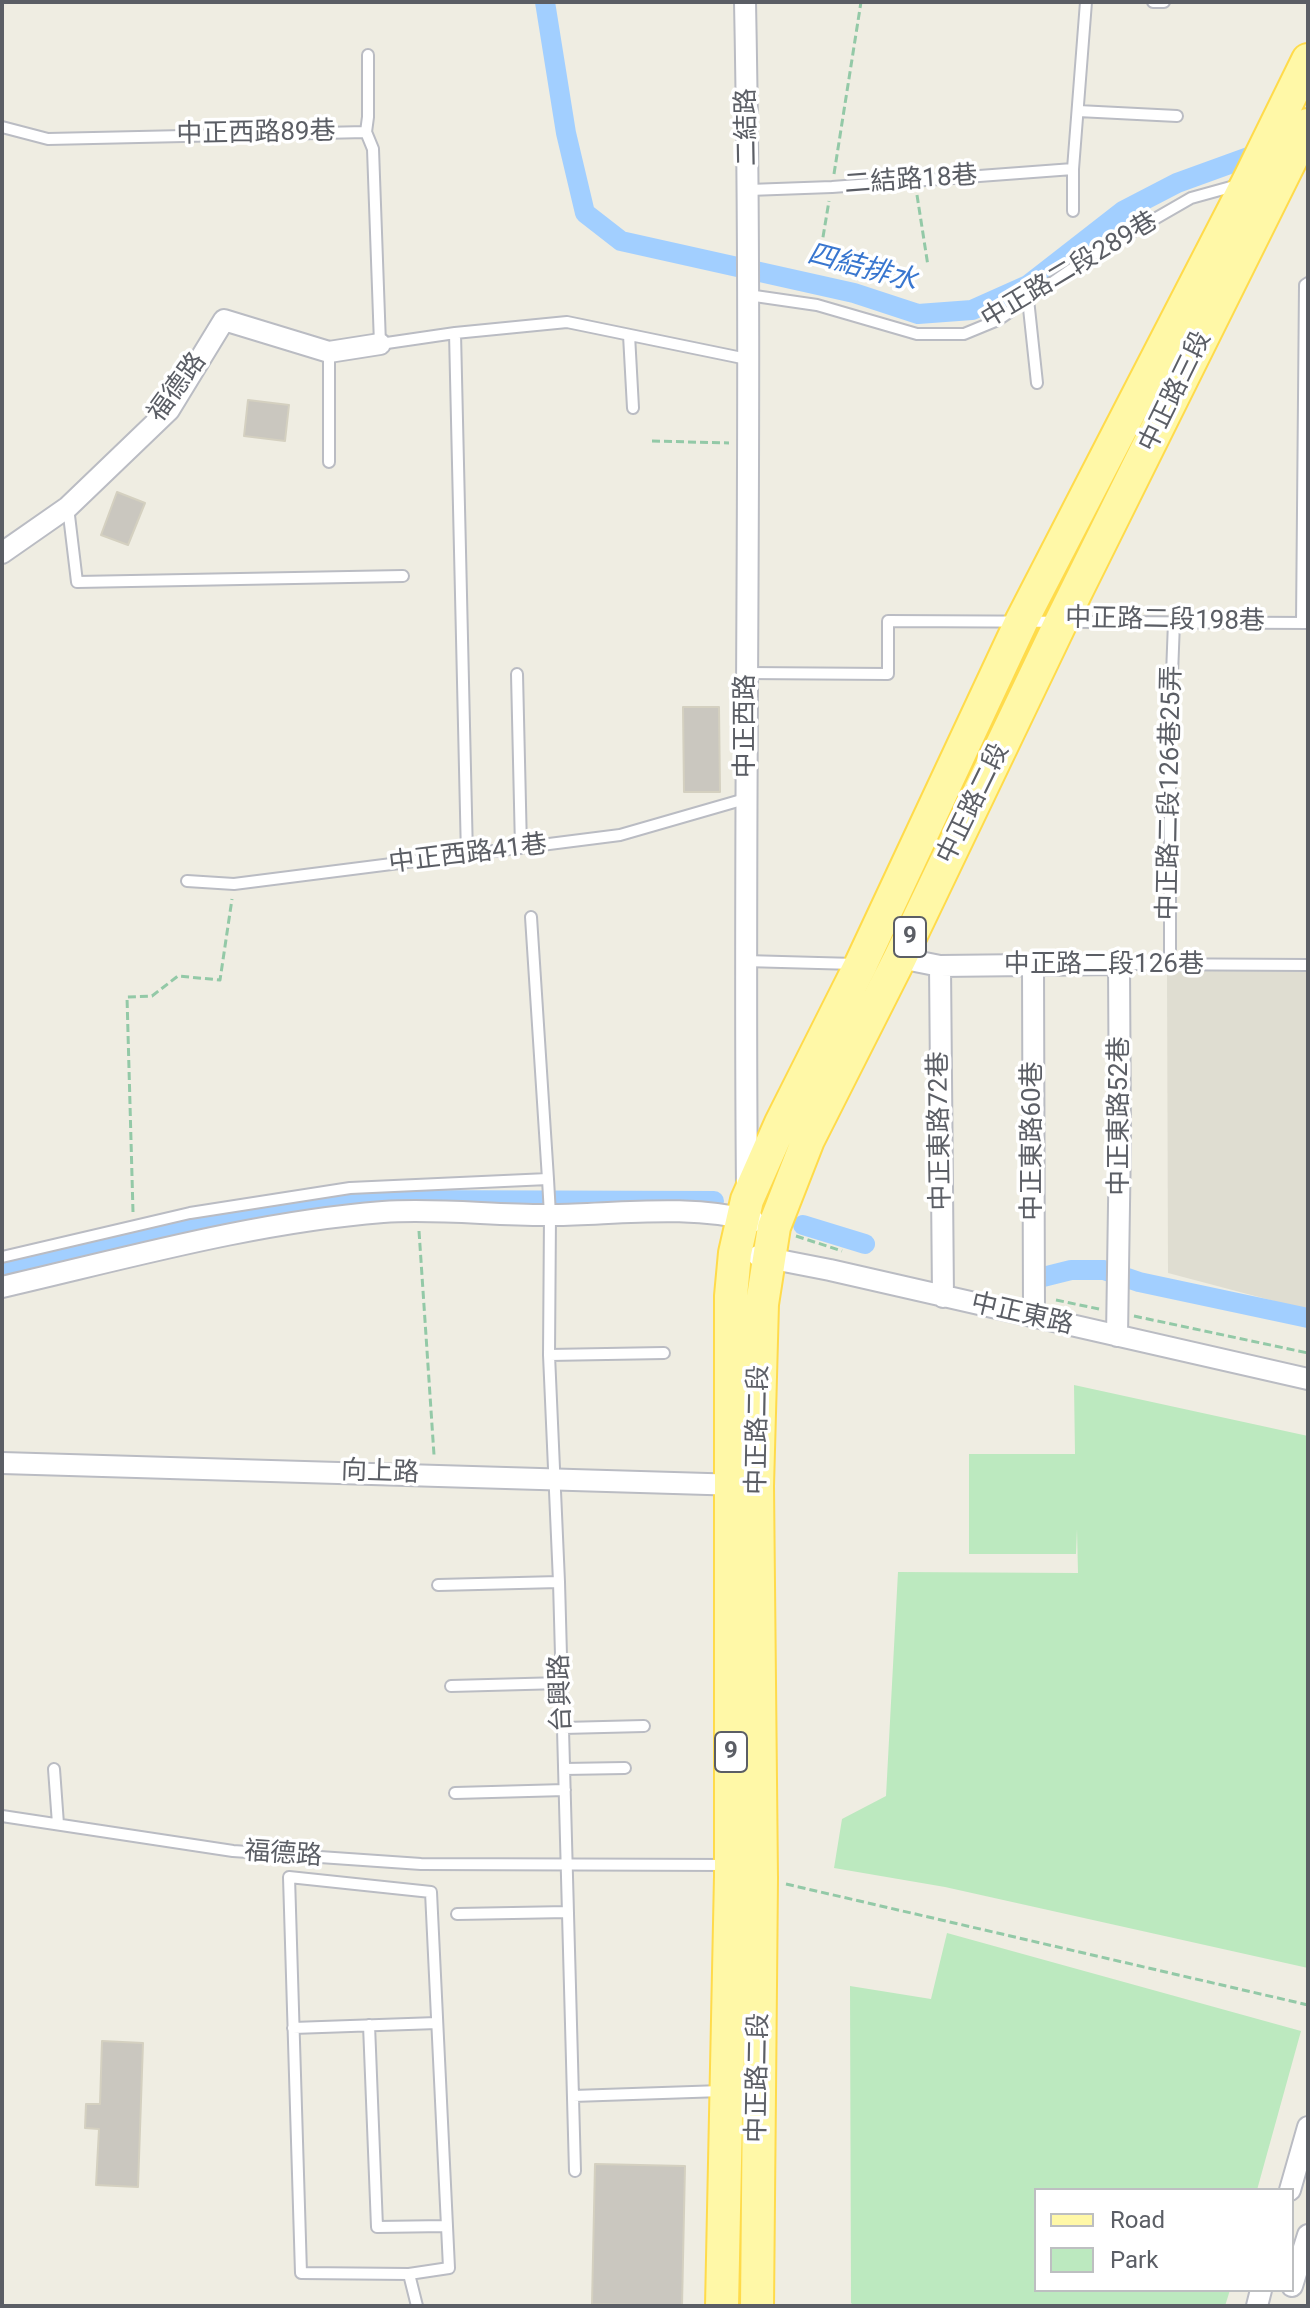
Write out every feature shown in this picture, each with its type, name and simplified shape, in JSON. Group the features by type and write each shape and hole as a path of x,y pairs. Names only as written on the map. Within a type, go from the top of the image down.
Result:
{"main road":[{"name":"中正路三段","path":"1062,620 1280,151 1308,60"},
{"name":"9","path":"1248,182 1308,125"},
{"name":"中正路三段","path":"1022,620 1248,182"},
{"name":"中正路二段","path":"757,2306 761,1878 744,1485 731,1296 735,1253 745,1209 781,1123 861,964 1022,620"},
{"name":"中正路二段","path":"722,2306 731,1865 744,1485 771,1242 808,1140 900,958 1062,620"}],"street":[{"name":"二結路","path":"745,2 748,252"},
{"name":"中正西路","path":"745,1209 748,252"},
{"name":"福德路","path":"2,553 68,507 169,410 224,320 329,352 380,344"},
{"name":"中正路二段126巷","path":"900,958 940,966 1119,964"},
{"name":"中正東路52巷","path":"1117,1336 1119,964"},
{"name":"中正東路60巷","path":"1033,965 1034,1317"},
{"name":"中正東路72巷","path":"940,966 943,1297"},
{"name":"中正東路","path":"2,1287 280,1225 385,1212 550,1215 745,1209 771,1242 943,1297 1308,1379"},
{"name":"中正東路","path":"735,1253 771,1242"},
{"name":"向上路","path":"2,1463 744,1485"},
{"path":"1291,2188 1308,2127"},
{"path":"1294,2279 1308,2235"}],"lane":[{"path":"1073,211 1073,169 1086,2"},
{"path":"1153,2 1164,2"},
{"path":"366,132 368,55"},
{"path":"1078,111 1177,116"},
{"name":"中正西路89巷","path":"2,127 48,139 366,132 373,149 380,344"},
{"name":"二結路18巷","path":"749,190 1073,169"},
{"name":"中正路二段289巷","path":"748,295 817,305 917,334 964,334 998,320 1092,255 1191,198 1248,182"},
{"path":"1305,623 1305,285 1308,283"},
{"path":"1028,299 1037,383"},
{"path":"380,344 567,322 747,359"},
{"path":"455,333 467,856"},
{"path":"629,335 633,408"},
{"path":"329,352 329,462"},
{"path":"68,507 77,582 403,576"},
{"name":"中正路二段198巷","path":"746,673 888,674 888,621 1305,623"},
{"name":"中正路二段126巷25弄","path":"1170,964 1170,727 1174,622"},
{"path":"517,674 521,848"},
{"name":"中正西路41巷","path":"187,881 234,884 620,835 745,799"},
{"name":"台興路","path":"531,917 550,1215 549,1355 556,1478 575,2171"},
{"path":"745,961 861,964"},
{"name":"中正路二段126巷","path":"1119,964 1308,965"},
{"path":"2,1257 190,1213 350,1188 548,1179"},
{"path":"549,1355 664,1353"},
{"path":"438,1585 559,1582"},
{"path":"451,1686 562,1683"},
{"path":"563,1728 644,1726"},
{"path":"564,1769 625,1768"},
{"path":"54,1769 58,1824"},
{"path":"455,1793 565,1790"},
{"name":"福德路","path":"2,1816 233,1851 421,1864 731,1865"},
{"path":"289,1877 431,1892 437,2023 449,2268 409,2274 301,2273 289,1877"},
{"path":"457,1914 568,1912"},
{"path":"293,2028 437,2023"},
{"path":"369,2025 377,2227 446,2226"},
{"path":"573,2096 726,2091"},
{"path":"409,2274 417,2306"}],"path":[{"path":"821,249 861,2"},
{"path":"914,181 928,266"},
{"path":"652,441 747,443"},
{"path":"133,1225 127,997 152,996 178,976 220,980 234,884"},
{"path":"418,1212 435,1475"},
{"path":"761,1878 1308,2005"}],"shaded area":[{"path":"1308,969 1308,1310 1168,1273 1167,970"}],"green space":[{"path":"1074,1385 1308,1436 1308,1968 945,1887 834,1868 842,1819 886,1796 898,1572 1078,1573 1077,1529 1076,1554 969,1554 969,1454 1075,1454"},
{"path":"947,1933 1301,2031 1258,2188 1034,2188 1034,2292 1229,2292 1225,2306 854,2306 851,2303 850,1986 931,1999"}],"building":[{"path":"248,400 289,405 285,441 244,436"},
{"path":"117,492 145,503 128,545 101,535"},
{"path":"683,707 719,707 720,792 684,792"},
{"path":"102,2041 143,2043 138,2187 96,2185 99,2129 85,2128 86,2104 100,2104"},
{"path":"595,2164 685,2166 682,2306 592,2304"}],"waterway":[{"name":"四結排水","path":"545,2 566,133 585,213 621,241 854,293 918,314 972,310 1028,285 1123,211 1177,183 1268,150"},
{"path":"342,1194 415,1191 421,1195 539,1196 539,1201"},
{"path":"2,1275 308,1206 386,1200 714,1201"},
{"path":"2,1264 240,1210"},
{"path":"803,1225 865,1244"},
{"path":"1043,1277 1071,1270 1104,1270 1139,1282 1308,1318"}]}
